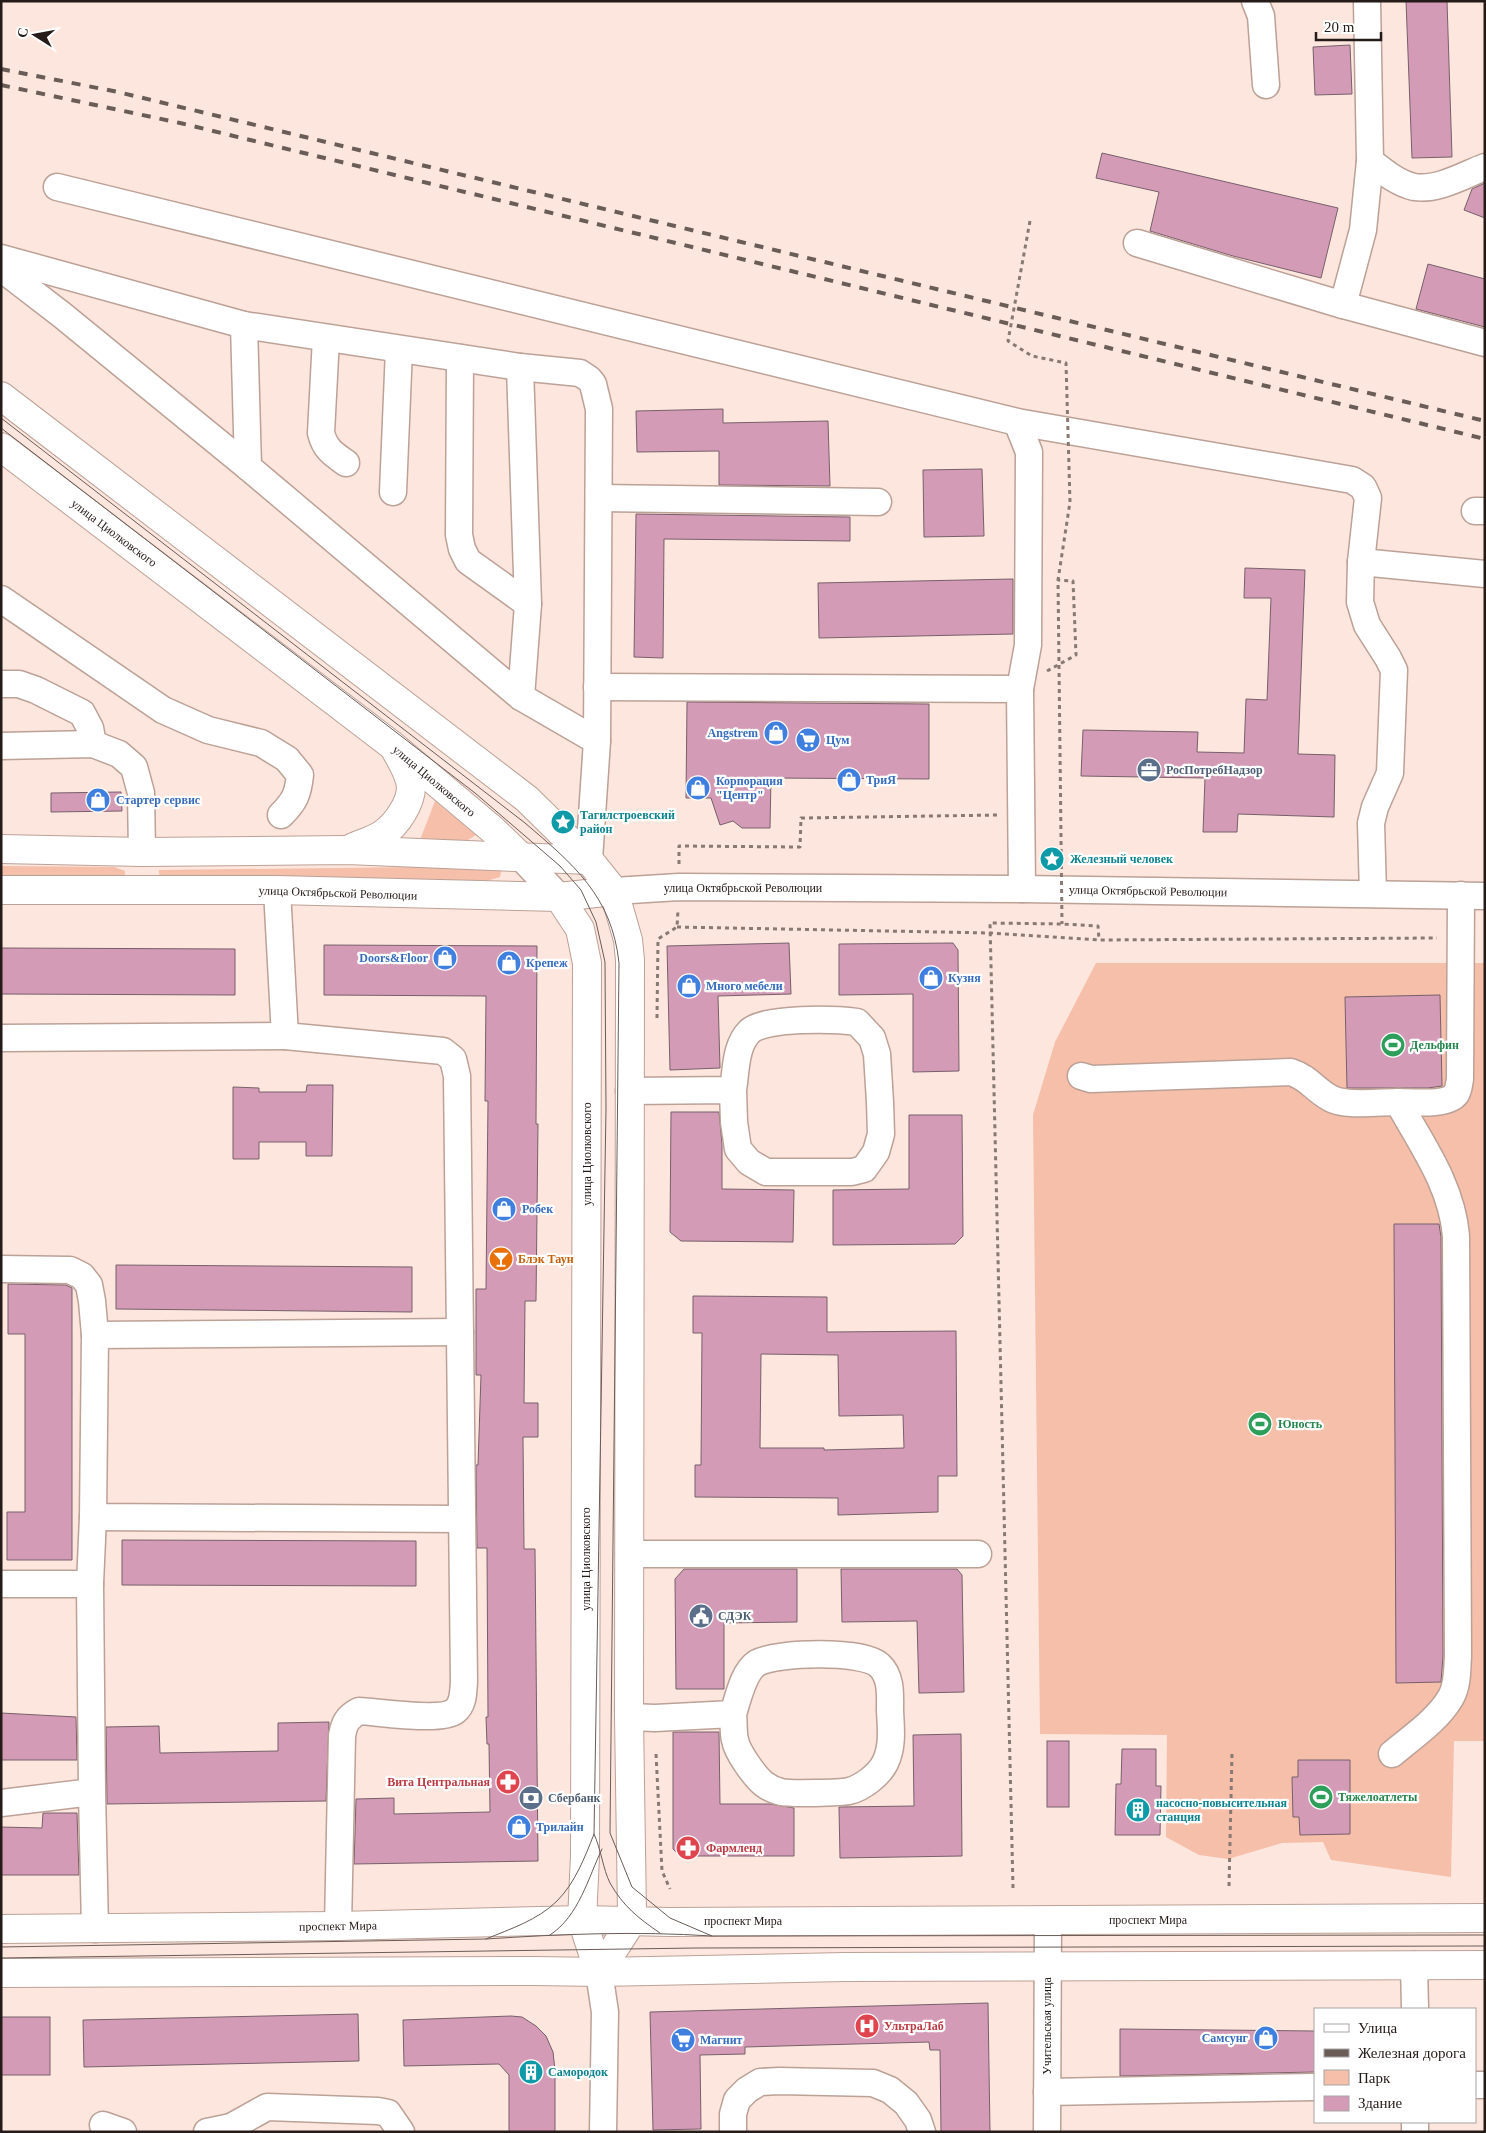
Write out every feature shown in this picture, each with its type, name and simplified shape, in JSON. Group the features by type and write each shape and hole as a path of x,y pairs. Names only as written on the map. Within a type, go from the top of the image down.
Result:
{"main road":[{"path":"1,396 527,799 589,860 614,891 628,940 630,960 629,1717 632,1921 599,1972"},
{"name":"улица Циолковского","path":"1,447 392,746 493,830 522,857"},
{"path":"347,850 384,834 396,822 407,804 411,787 405,766 392,746"},
{"path":"1,849 142,852 347,850 589,860"},
{"path":"142,852 144,890"},
{"name":"улица Октябрьской Революции","path":"1,890 277,890 559,897 614,891"},
{"name":"улица Циолковского","path":"559,897 580,929 587,963 585,1856 582,1920 599,1972"},
{"name":"проспект Мира","path":"1,1929 338,1926 582,1920 1485,1918"},
{"path":"1,1973 534,1970 599,1972 835,1967 1485,1965"}],"street":[{"path":"1255,1 1261,16 1266,85"},
{"path":"1342,305 1363,230 1370,161 1367,1"},
{"path":"1370,161 1392,177 1414,187 1437,186 1485,167"},
{"path":"57,187 1017,422 1352,480 1363,487 1368,498 1361,562 1360,602 1367,626 1394,670 1390,773 1375,806 1371,823 1373,894"},
{"path":"1137,243 1342,305 1485,343"},
{"path":"1,258 244,326 520,367 580,373 589,379 593,384 599,409 597,741 589,860"},
{"path":"1,268 62,315 248,467 521,697 597,741"},
{"path":"244,326 248,467"},
{"path":"326,338 321,433 324,444 331,453 346,463"},
{"path":"393,492 399,349"},
{"path":"460,358 459,535 462,550 468,561 528,604"},
{"path":"520,367 528,604 521,697"},
{"path":"1017,422 1029,452 1028,645 1020,689 1022,889"},
{"path":"599,498 878,502"},
{"path":"1361,562 1485,574"},
{"path":"1,598 163,710 208,730 261,743 287,760 300,775 298,793 290,806 281,815"},
{"path":"1,684 19,684 36,690 82,713 90,728 93,744"},
{"path":"597,687 1020,689"},
{"path":"1,746 93,744 119,754 134,767 141,793 142,852"},
{"name":"улица Циолковского","path":"522,857 559,897"},
{"name":"улица Октябрьской Революции","path":"614,891 679,887 1473,895"},
{"path":"277,890 285,1036"},
{"path":"1081,1076 1091,1078 1291,1072 1303,1075 1331,1099 1340,1102 1440,1102 1455,1095 1460,1078 1461,938 1473,895"},
{"path":"838,1020 857,1022 872,1038 878,1054 881,1134 876,1152 864,1169 852,1172 766,1172 749,1162 738,1150 734,1122 733,1090 736,1063 742,1044 750,1032 767,1023 838,1020"},
{"path":"1,1038 285,1036 430,1048 444,1051 453,1059 457,1076 463,1699 457,1710 449,1714 427,1716 359,1711 351,1715 344,1723 342,1736 338,1926"},
{"path":"629,1092 733,1090"},
{"path":"1392,1754 1432,1719 1452,1696 1457,1677 1458,1656 1455,1214 1445,1185 1398,1102"},
{"path":"1,1269 70,1270 82,1276 89,1285 92,1301 95,1335 93,1517 90,1584 95,1929"},
{"path":"95,1335 460,1332"},
{"path":"93,1517 462,1519"},
{"path":"629,1554 978,1554"},
{"path":"1,1584 90,1584"},
{"path":"850,1654 878,1664 886,1673 889,1684 891,1736 888,1754 884,1765 868,1781 849,1791 782,1793 764,1784 745,1760 735,1742 733,1714 747,1676 756,1664 775,1656 850,1654"},
{"path":"629,1717 655,1718 733,1714"},
{"path":"1,1804 92,1792"},
{"name":"Учительская улица","path":"1047,2132 1048,1920"},
{"path":"1414,1965 1415,2008"},
{"name":"улица Циолковского","path":"599,1972 606,2012 603,2132"},
{"path":"733,2132 733,2114 737,2100 747,2090 760,2082 779,2081 873,2083 890,2090 906,2103 918,2120 922,2132"},
{"path":"1047,2092 1314,2087"},
{"path":"223,2130 267,2107 368,2110 388,2113 401,2132"}],"path":[{"path":"1030,221 1008,341 1032,356 1066,363 1070,502 1058,580 1062,924"},
{"path":"1058,580 1074,581 1076,655"},
{"path":"1013,1888 990,923 1098,926 1099,940"},
{"path":"677,927 991,933 1099,940 1461,938"},
{"path":"1229,1886 1232,1753"}],"green space":[{"path":"435,801 476,835 463,843 420,840"},
{"path":"1,866 114,867 125,871 125,882 1,882"},
{"path":"502,866 500,877 476,884 160,883 159,870"},
{"name":"Юность","path":"1096,963 1485,963 1485,1741 1454,1741 1451,1877 1331,1860 1323,1842 1282,1843 1228,1859 1199,1855 1166,1837 1167,1735 1040,1734 1033,1115 1055,1042"}],"building":[{"path":"1406,1 1447,1 1452,157 1412,158"},
{"path":"1350,45 1352,94 1315,95 1313,47"},
{"path":"1102,153 1338,208 1321,278 1233,256 1150,231 1159,192 1096,178"},
{"path":"1485,183 1485,218 1464,210 1472,189"},
{"path":"1428,264 1485,279 1485,327 1416,309"},
{"path":"723,409 723,423 828,421 830,486 719,485 719,451 637,452 636,411"},
{"path":"982,469 984,536 924,537 923,470"},
{"path":"636,514 850,517 850,541 664,539 663,658 634,657"},
{"path":"1245,568 1305,570 1298,754 1335,755 1334,817 1238,814 1237,832 1203,832 1205,778 1081,776 1083,730 1198,732 1197,752 1244,753 1246,699 1267,700 1271,598 1244,598"},
{"path":"1013,579 1013,634 819,638 818,583"},
{"name":"Цум","path":"687,702 929,704 929,779 771,778 770,828 742,828 733,821 720,825 711,798 686,798"},
{"path":"121,792 122,811 51,812 51,793"},
{"path":"789,943 791,994 718,996 720,1068 670,1070 667,946"},
{"path":"953,943 958,950 959,1071 913,1072 913,994 839,995 839,944"},
{"path":"324,945 537,946 536,1124 538,1124 536,1301 525,1301 524,1403 538,1403 538,1437 523,1437 524,1549 535,1549 538,1861 354,1864 356,1799 394,1798 394,1814 490,1812 489,1744 487,1744 486,1717 488,1717 487,1548 477,1548 476,1465 478,1465 481,1375 476,1375 476,1289 486,1289 488,1101 485,1101 486,996 324,995"},
{"path":"1,948 235,949 235,995 1,994"},
{"name":"Дельфин","path":"1440,995 1442,1086 1428,1088 1347,1088 1345,997"},
{"path":"307,1085 333,1085 332,1156 306,1156 306,1142 259,1142 259,1159 233,1159 233,1087 259,1088 259,1092 306,1092"},
{"path":"671,1112 719,1112 722,1144 722,1189 794,1190 793,1242 681,1241 670,1232"},
{"path":"909,1115 962,1115 963,1236 955,1244 833,1245 833,1190 909,1189"},
{"path":"1394,1224 1439,1224 1441,1237 1443,1656 1441,1682 1396,1683"},
{"path":"116,1265 412,1267 412,1312 116,1309"},
{"path":"8,1284 66,1285 72,1288 72,1560 7,1560 7,1512 25,1512 25,1334 8,1334"},
{"path":"693,1296 827,1297 827,1332 956,1331 957,1476 938,1476 938,1512 838,1515 838,1498 695,1497 695,1465 701,1465 702,1333 693,1333","holes":["761,1354 838,1355 839,1416 903,1415 904,1448 824,1450 824,1448 760,1448"]},
{"path":"122,1540 416,1541 416,1586 122,1585"},
{"path":"684,1569 797,1569 797,1622 724,1623 724,1689 676,1689 675,1579"},
{"path":"841,1569 957,1569 962,1575 964,1692 919,1693 917,1621 842,1622"},
{"path":"1,1713 76,1717 77,1760 1,1760"},
{"path":"329,1722 326,1801 107,1804 106,1727 159,1726 160,1753 278,1751 278,1723"},
{"path":"673,1732 719,1732 720,1804 770,1804 794,1808 794,1856 680,1856 673,1849"},
{"path":"961,1734 962,1856 840,1858 839,1807 914,1806 913,1735"},
{"path":"1047,1741 1069,1741 1069,1807 1047,1807"},
{"name":"насосно-повысительная станция","path":"1122,1749 1156,1749 1156,1786 1161,1786 1160,1835 1115,1835 1116,1784 1121,1784"},
{"name":"Тяжелоатлеты","path":"1298,1760 1350,1760 1350,1834 1300,1835 1299,1817 1293,1817 1292,1777 1298,1777"},
{"path":"43,1813 77,1813 79,1875 1,1875 1,1827 42,1828"},
{"path":"988,2003 990,2132 941,2132 940,2050 930,2050 929,2042 745,2047 745,2054 700,2055 701,2129 653,2130 650,2012"},
{"path":"358,2014 359,2061 84,2067 83,2020"},
{"path":"1,2017 50,2017 50,2075 1,2075"},
{"path":"522,2017 536,2026 546,2036 553,2052 555,2070 555,2132 509,2132 509,2075 499,2064 404,2066 403,2020"},
{"path":"1120,2029 1314,2031 1314,2072 1120,2076"}],"tram line":[{"path":"1,418 525,823 559,853 587,883 599,900 608,919 615,939 619,963 610,1833 632,1887 670,1918 712,1936"},
{"path":"1,428 475,793 560,866 581,890 596,922 605,962 606,1108 594,1834 574,1878 557,1901 533,1919 486,1939"},
{"path":"594,1834 610,1883 615,1891 632,1911 660,1933"},
{"path":"550,1935 560,1927 576,1907 602,1849"},
{"path":"1,1947 486,1939 627,1933 712,1936 1485,1935"},
{"path":"1,1958 696,1948 1485,1946"}],"railway":[{"path":"1,69 118,92 1485,421"},
{"path":"1,85 180,123 1485,439"}],"place":[{"name":"Angstrem","path":"776,733"},
{"name":"Цум","path":"808,740"},
{"name":"РосПотребНадзор","path":"1149,770"},
{"name":"ТриЯ","path":"849,780"},
{"name":"Корпорация \"Центр\"","path":"698,788"},
{"name":"Стартер сервис","path":"98,800"},
{"name":"Тагилстроевский район","path":"563,822"},
{"name":"Железный человек","path":"1052,859"},
{"name":"Doors&Floor","path":"445,958"},
{"name":"Крепеж","path":"509,963"},
{"name":"Кузня","path":"931,978"},
{"name":"Много мебели","path":"689,986"},
{"name":"Дельфин","path":"1393,1045"},
{"name":"Робек","path":"504,1209"},
{"name":"Блэк Таун","path":"501,1259"},
{"name":"Юность","path":"1260,1424"},
{"name":"СДЭК","path":"701,1616"},
{"name":"Вита Центральная","path":"508,1782"},
{"name":"Тяжелоатлеты","path":"1321,1797"},
{"name":"Сбербанк","path":"531,1798"},
{"name":"насосно-повысительная станция","path":"1138,1810"},
{"name":"Трилайн","path":"519,1827"},
{"name":"Фармленд","path":"688,1848"},
{"name":"УльтраЛаб","path":"867,2026"},
{"name":"Самсунг","path":"1266,2038"},
{"name":"Магнит","path":"683,2040"},
{"name":"Самородок","path":"531,2072"}]}
